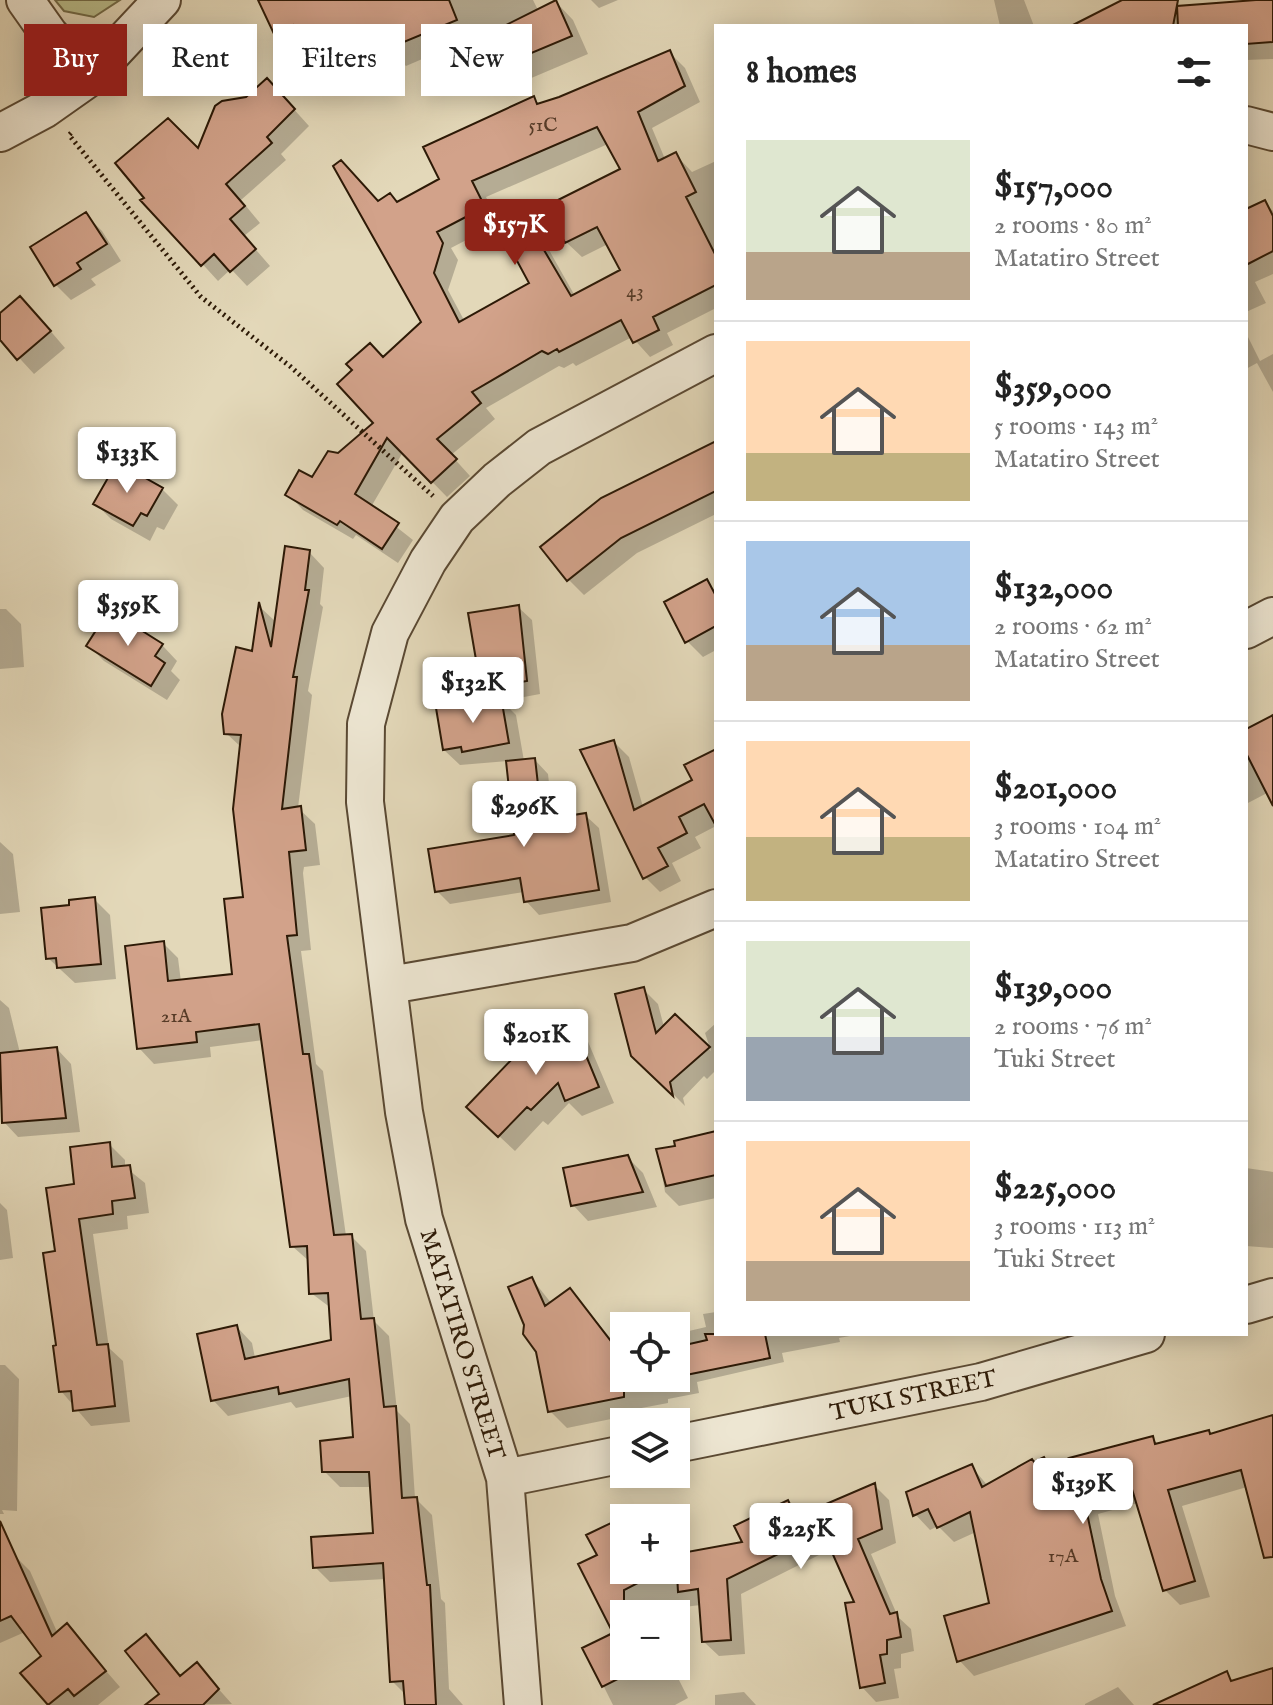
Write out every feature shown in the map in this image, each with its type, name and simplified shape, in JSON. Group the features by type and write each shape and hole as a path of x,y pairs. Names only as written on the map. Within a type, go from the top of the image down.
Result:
{"street":[{"path":"25,0 42,24"},
{"path":"127,37 162,0"},
{"path":"0,133 63,96"},
{"path":"1248,126 1273,132"},
{"name":"MATATIRO STREET","path":"523,1705 505,1478 424,1219 404,1112 365,802 366,724 390,633 428,561 457,518 497,480 539,447 714,354"},
{"path":"1248,629 1273,616"},
{"path":"390,985 632,943 714,909"},
{"path":"1248,1304 1273,1297"},
{"name":"TUKI STREET","path":"690,1441 981,1382 1139,1336"},
{"path":"505,1478 610,1457"}],"path":[{"path":"80,125 69,135 201,297 291,367 457,518"}],"green space":[{"path":"55,0 120,0 94,17 64,11"}],"building":[{"path":"258,0 449,0 457,20 447,24 421,24 421,35 405,42 405,24 273,24 273,32"},
{"path":"556,0 572,36 532,53 532,24 508,24"},
{"path":"1122,0 1178,0 1173,24 1075,24"},
{"path":"1273,0 1273,42 1248,44 1248,24 1178,24 1177,6"},
{"path":"670,50 685,86 638,112 658,161 676,152 696,192 686,197 714,252 714,286 653,317 659,330 633,343 621,320 559,352 557,349 548,354 542,351 472,392 481,403 437,439 457,459 431,483 387,438 355,494 399,523 382,549 340,521 337,525 285,495 299,470 312,477 328,451 338,453 373,423 337,384 352,370 346,364 370,343 383,357 421,322 333,166 341,160 378,201 390,193 397,202 439,179 423,147 534,96 537,104","holes":["597,127 620,169 546,206 565,243 597,227 620,270 571,296 534,233 509,246 529,283 459,322 434,273 443,243 437,232 485,207 472,181"]},
{"path":"267,78 273,85 273,96 283,96 295,109 267,137 272,143 226,184 245,206 230,219 256,249 230,272 214,254 201,266 140,200 144,198 115,163 168,118 198,148 215,106 222,101 257,96 257,87"},
{"path":"1265,200 1273,216 1273,251 1248,264 1248,208"},
{"path":"86,212 107,244 77,263 81,269 54,286 30,247"},
{"path":"20,296 51,331 17,360 0,340 0,313"},
{"path":"714,442 714,492 621,538 567,581 540,547 601,498"},
{"path":"117,462 163,488 147,516 141,513 133,526 93,504"},
{"path":"285,546 310,550 305,590 309,590 293,677 297,677 282,809 301,806 306,850 289,852 297,935 287,936 303,1054 309,1054 334,1235 352,1234 361,1319 374,1318 384,1407 396,1406 402,1498 417,1497 427,1585 430,1585 436,1705 405,1705 403,1681 390,1682 383,1563 313,1568 311,1537 373,1533 369,1472 322,1472 320,1441 353,1437 349,1379 279,1394 278,1387 211,1401 197,1334 237,1325 245,1359 331,1340 328,1293 309,1294 307,1246 290,1247 259,1024 196,1032 197,1042 137,1049 125,946 164,941 168,981 232,974 224,899 243,897 233,809 241,735 224,734 222,714 236,647 252,651 259,602 271,647"},
{"path":"707,579 714,592 714,627 685,643 664,602"},
{"path":"519,605 527,681 481,689 468,613"},
{"path":"109,610 163,644 155,656 165,663 151,686 86,646"},
{"path":"501,697 509,743 462,752 461,747 443,750 436,708"},
{"path":"1273,715 1273,806 1248,757 1248,728"},
{"path":"614,740 634,810 692,780 684,765 714,750 714,822 704,804 679,817 687,833 658,848 668,866 643,879 580,750"},
{"path":"535,758 542,820 586,813 599,890 524,902 520,878 435,892 428,849 514,835 506,761"},
{"path":"95,897 101,964 57,968 56,958 46,959 41,908 69,905 69,900"},
{"path":"644,987 656,1033 675,1014 710,1047 670,1082 673,1096 631,1056 615,994"},
{"path":"571,1019 599,1087 565,1101 558,1083 531,1110 527,1107 498,1137 466,1107 537,1033"},
{"path":"57,1047 66,1118 2,1123 0,1053"},
{"path":"714,1131 714,1175 666,1186 656,1149 675,1146 674,1141"},
{"path":"110,1142 112,1167 130,1165 135,1198 112,1201 113,1214 79,1219 97,1345 108,1344 115,1406 73,1411 71,1391 59,1392 53,1346 56,1345 43,1253 55,1251 46,1188 74,1184 70,1147"},
{"path":"628,1155 643,1192 571,1206 563,1168"},
{"path":"532,1277 545,1306 570,1288 610,1340 610,1392 624,1392 624,1397 548,1412 536,1352 523,1334 524,1325 508,1287"},
{"path":"705,1334 765,1336 770,1358 690,1374 690,1344 707,1340"},
{"path":"1273,1415 1273,1557 1264,1558 1241,1470 1168,1490 1195,1581 1163,1591 1131,1486 1084,1499 1101,1579 1112,1611 957,1662 944,1616 989,1603 970,1512 937,1528 928,1509 913,1516 906,1492 972,1464 982,1487 1032,1459 1034,1462 1044,1457 1050,1468 1069,1458 1153,1436 1155,1444 1209,1430 1210,1434"},
{"path":"875,1483 882,1529 858,1539 890,1614 897,1612 901,1637 887,1640 887,1654 880,1655 885,1683 860,1688 845,1603 854,1602 823,1532 727,1579 731,1640 702,1642 698,1589 678,1592 678,1584 690,1584 690,1551 742,1542 734,1526 788,1500 796,1517"},
{"path":"0,1521 52,1636 67,1623 106,1671 74,1696 68,1689 48,1705 20,1673 41,1656 11,1616 0,1621"},
{"path":"610,1523 610,1584 636,1584 624,1590 624,1600 610,1600 610,1627 578,1564 597,1555 586,1535"},
{"path":"146,1634 180,1676 197,1662 219,1689 203,1705 145,1705 159,1694 125,1651"},
{"path":"610,1634 610,1680 616,1680 602,1687 582,1648"},
{"path":"1273,1668 1273,1705 1153,1705 1227,1671 1231,1681"}]}
